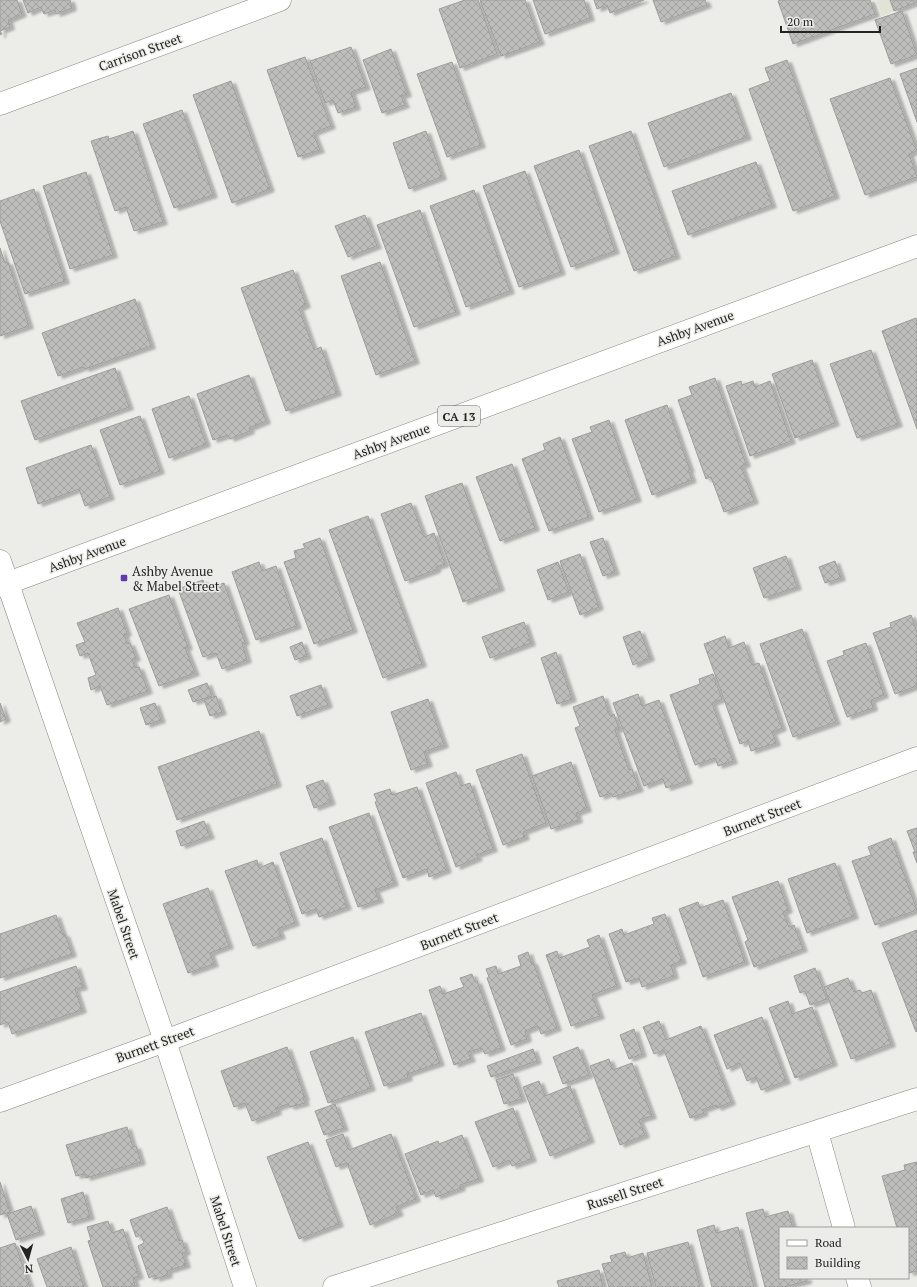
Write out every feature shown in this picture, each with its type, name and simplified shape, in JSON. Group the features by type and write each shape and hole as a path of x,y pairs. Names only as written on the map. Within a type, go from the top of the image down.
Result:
{"street":[{"name":"Carrison Street","path":"0,104 280,0"},
{"name":"Ashby Avenue","path":"4,585 917,246"},
{"name":"Mabel Street","path":"0,561 4,585 165,1041 245,1287"},
{"name":"Burnett Street","path":"0,1101 165,1041 917,758"},
{"name":"Russell Street","path":"334,1287 360,1283 917,1099"},
{"path":"817,1132 844,1227"}],"shaded area":[{"path":"877,0 917,0 917,2 882,16"}],"building":[{"path":"0,0 17,0 22,14 8,20 10,27 0,31"},
{"path":"23,0 70,0 72,8 56,14 55,10 44,14 41,7 28,13"},
{"path":"465,0 478,0 497,54 460,68 439,9"},
{"path":"480,0 525,0 540,42 501,56"},
{"path":"533,0 584,0 590,18 545,34"},
{"path":"594,0 644,0 610,13 607,5 597,9"},
{"path":"653,0 705,0 707,5 661,22"},
{"path":"870,0 875,14 793,44 778,1"},
{"path":"890,0 917,0 917,2 894,11"},
{"path":"902,11 917,55 891,64 875,20"},
{"path":"351,47 366,87 351,92 356,107 338,113 333,100 325,103 310,61"},
{"path":"391,49 407,94 401,96 405,105 382,113 363,60"},
{"path":"305,57 331,126 313,133 320,150 298,157 267,70"},
{"path":"787,60 835,196 793,211 749,89 770,81 765,68"},
{"path":"452,62 481,145 447,157 417,74"},
{"path":"917,68 917,122 900,74"},
{"path":"890,78 917,151 909,154 917,177 865,195 830,99"},
{"path":"231,81 270,189 232,203 193,95"},
{"path":"731,93 747,137 664,167 648,123"},
{"path":"182,110 213,195 174,208 143,124"},
{"path":"133,131 163,222 134,231 126,207 115,211 91,141 108,136 109,139"},
{"path":"426,131 442,177 409,189 393,143"},
{"path":"631,131 676,256 634,271 589,146"},
{"path":"579,150 615,251 571,267 534,166"},
{"path":"756,162 772,205 688,235 672,191"},
{"path":"525,171 561,272 519,287 483,186"},
{"path":"86,172 113,255 70,269 43,186"},
{"path":"34,189 65,281 25,294 0,221 0,201"},
{"path":"474,190 510,291 466,307 430,206"},
{"path":"420,210 456,312 414,327 377,225"},
{"path":"365,215 377,246 348,257 335,226"},
{"path":"0,248 5,263 8,262 29,326 0,336"},
{"path":"380,262 415,361 376,375 341,276"},
{"path":"293,270 306,305 299,308 314,350 321,347 337,393 286,411 241,288"},
{"path":"135,299 151,346 85,369 84,367 58,376 42,333"},
{"path":"916,318 917,323 917,429 882,331"},
{"path":"871,350 898,424 857,438 830,364"},
{"path":"812,360 835,423 795,438 772,374"},
{"path":"115,368 129,407 35,440 21,401"},
{"path":"249,375 266,421 249,428 250,431 230,439 228,435 213,440 197,394"},
{"path":"715,378 746,464 741,466 754,501 724,512 711,477 706,479 678,400 692,395 689,387"},
{"path":"741,381 742,385 753,381 755,387 770,381 791,441 750,456 726,386"},
{"path":"189,396 206,444 169,458 152,409"},
{"path":"667,405 690,470 688,470 692,480 652,495 625,420"},
{"path":"140,416 160,471 120,485 100,430"},
{"path":"609,420 637,499 599,512 572,439 592,432 590,427"},
{"path":"560,437 589,517 549,531 522,459 545,450 543,444"},
{"path":"91,445 110,497 85,506 79,489 38,504 26,468"},
{"path":"512,464 535,528 500,541 476,477"},
{"path":"462,483 500,588 463,602 425,496"},
{"path":"411,503 424,537 434,533 445,564 436,567 436,570 405,581 381,514"},
{"path":"368,516 422,664 383,678 329,530"},
{"path":"320,538 353,630 314,644 284,562 296,558 294,551 305,548 303,544"},
{"path":"603,538 615,572 603,576 590,542"},
{"path":"580,554 599,607 580,615 560,561"},
{"path":"786,556 797,587 764,598 753,568"},
{"path":"835,561 841,578 825,583 819,567"},
{"path":"259,562 262,571 276,566 297,626 256,640 232,572"},
{"path":"558,562 569,592 548,600 537,570"},
{"path":"203,580 206,589 224,583 245,642 242,643 247,660 222,669 216,653 203,657 178,589"},
{"path":"169,595 188,647 185,648 195,673 159,686 129,609"},
{"path":"118,608 127,633 124,634 127,644 130,643 136,658 132,659 135,668 139,667 148,691 107,705 100,686 91,690 88,678 96,675 88,653 80,656 76,645 85,642 77,623"},
{"path":"911,615 917,632 917,686 895,694 873,633 891,627 890,623"},
{"path":"524,622 531,643 490,658 482,637"},
{"path":"802,629 836,722 793,737 760,644"},
{"path":"640,631 650,658 633,665 623,637"},
{"path":"725,636 729,648 744,642 752,665 759,663 782,728 772,732 776,743 751,751 748,741 740,744 704,644"},
{"path":"302,642 307,656 295,660 290,647"},
{"path":"866,643 884,695 871,700 873,708 847,717 827,661 844,655 843,651"},
{"path":"556,652 572,699 557,704 541,658"},
{"path":"713,674 722,699 712,703 733,761 718,766 715,758 695,765 670,695 700,684 699,679"},
{"path":"207,683 212,696 193,702 188,690"},
{"path":"321,685 328,705 297,716 290,696"},
{"path":"638,694 642,706 659,700 688,781 666,788 663,779 644,786 613,703"},
{"path":"216,696 222,712 210,716 204,700"},
{"path":"603,696 610,716 614,714 619,729 615,730 629,770 632,769 639,789 613,797 611,793 600,797 575,728 580,726 573,707"},
{"path":"428,699 444,745 424,752 428,764 411,770 391,712"},
{"path":"0,703 6,719 0,722"},
{"path":"155,703 161,720 146,725 140,708"},
{"path":"259,731 277,784 177,820 158,767"},
{"path":"522,754 546,823 523,832 525,837 503,845 476,770"},
{"path":"571,762 587,809 576,813 578,820 551,829 532,776"},
{"path":"456,772 461,786 470,783 493,849 476,855 478,858 456,867 426,783"},
{"path":"323,780 331,802 314,808 306,786"},
{"path":"417,787 447,870 429,877 427,869 403,878 375,802 377,801 374,794 390,789 392,795"},
{"path":"369,813 394,883 375,890 379,900 358,907 329,827"},
{"path":"204,821 210,836 181,846 176,831"},
{"path":"917,828 917,863 913,852 915,852 907,831"},
{"path":"322,838 347,907 319,917 316,909 302,914 280,853"},
{"path":"891,838 917,910 875,925 852,861 871,855 868,847"},
{"path":"257,860 259,868 273,862 295,923 278,929 281,936 253,946 225,871"},
{"path":"835,863 854,916 807,933 788,879"},
{"path":"778,881 788,910 783,912 789,927 794,925 803,949 754,967 745,942 748,940 732,897"},
{"path":"208,888 229,946 210,953 214,964 188,973 163,904"},
{"path":"723,900 745,962 703,977 679,909 698,902 700,908"},
{"path":"665,914 682,961 671,965 674,976 642,987 639,978 626,982 609,934 622,929 624,935 654,924 652,918"},
{"path":"56,915 72,954 0,978 0,934"},
{"path":"917,930 917,1031 916,1032 882,943"},
{"path":"599,935 617,986 592,995 600,1016 571,1026 546,955 557,951 559,958 590,947 587,940"},
{"path":"528,952 557,1028 541,1034 538,1026 525,1031 527,1039 511,1045 487,978 489,977 486,969 496,966 498,974 521,966 518,956"},
{"path":"76,966 83,987 75,989 82,1010 12,1034 8,1022 0,1025 0,992"},
{"path":"815,968 827,999 810,1005 805,991 800,993 794,976"},
{"path":"472,974 475,982 477,981 501,1048 485,1054 482,1048 468,1052 471,1059 454,1065 429,990 440,986 443,994 464,987 460,978"},
{"path":"848,978 854,992 860,990 862,993 871,990 891,1044 851,1059 824,987"},
{"path":"788,1001 792,1014 812,1007 833,1063 795,1078 769,1008"},
{"path":"421,1013 440,1063 407,1074 408,1078 384,1086 365,1032"},
{"path":"762,1017 786,1081 761,1090 756,1077 747,1081 740,1063 727,1069 714,1035"},
{"path":"659,1021 666,1040 701,1026 731,1102 717,1108 716,1105 702,1110 704,1113 690,1118 664,1050 654,1054 643,1027"},
{"path":"634,1029 642,1054 629,1059 620,1035"},
{"path":"353,1037 371,1088 328,1103 310,1052"},
{"path":"287,1047 305,1098 303,1098 305,1103 290,1107 288,1104 276,1108 277,1112 252,1121 245,1103 234,1107 221,1071"},
{"path":"578,1047 589,1075 563,1084 553,1057"},
{"path":"533,1049 537,1061 491,1077 487,1066"},
{"path":"609,1059 613,1070 632,1063 652,1116 639,1120 645,1135 620,1145 590,1066"},
{"path":"513,1074 522,1099 504,1104 496,1080"},
{"path":"539,1081 545,1096 570,1086 590,1140 550,1156 523,1087"},
{"path":"335,1104 344,1128 324,1135 315,1111"},
{"path":"513,1108 532,1159 512,1166 509,1160 493,1167 475,1122"},
{"path":"127,1127 133,1147 136,1146 141,1162 86,1178 85,1174 76,1176 66,1145"},
{"path":"343,1134 349,1150 391,1134 416,1199 396,1207 399,1213 370,1225 347,1163 336,1167 326,1140"},
{"path":"462,1135 479,1179 460,1185 461,1188 436,1197 433,1190 421,1195 405,1154 438,1141 439,1144"},
{"path":"308,1142 339,1224 299,1239 267,1157"},
{"path":"917,1162 917,1271 909,1273 909,1227 897,1227 882,1176 905,1170 904,1165"},
{"path":"0,1182 10,1212 0,1215"},
{"path":"83,1192 90,1217 68,1223 61,1199"},
{"path":"31,1206 40,1232 16,1240 7,1214"},
{"path":"167,1207 179,1241 182,1240 186,1252 182,1253 186,1265 167,1271 168,1275 155,1279 155,1275 149,1278 138,1246 144,1243 141,1235 136,1237 130,1220"},
{"path":"763,1209 765,1217 788,1211 793,1227 779,1227 779,1279 807,1279 807,1281 784,1287 765,1287 746,1213"},
{"path":"108,1221 112,1233 123,1229 139,1276 133,1278 135,1285 130,1287 103,1287 88,1241 91,1240 87,1227"},
{"path":"714,1225 716,1233 738,1227 754,1287 712,1287 697,1230"},
{"path":"688,1242 700,1287 656,1287 647,1253"},
{"path":"15,1243 30,1287 0,1287 0,1248"},
{"path":"71,1247 84,1287 47,1287 37,1259"},
{"path":"625,1252 627,1258 643,1253 652,1287 609,1287 602,1264 612,1262 610,1256"},
{"path":"599,1270 603,1287 559,1287 557,1281"}],"place":[{"name":"Ashby Avenue & Mabel Street","path":"124,578"}]}
